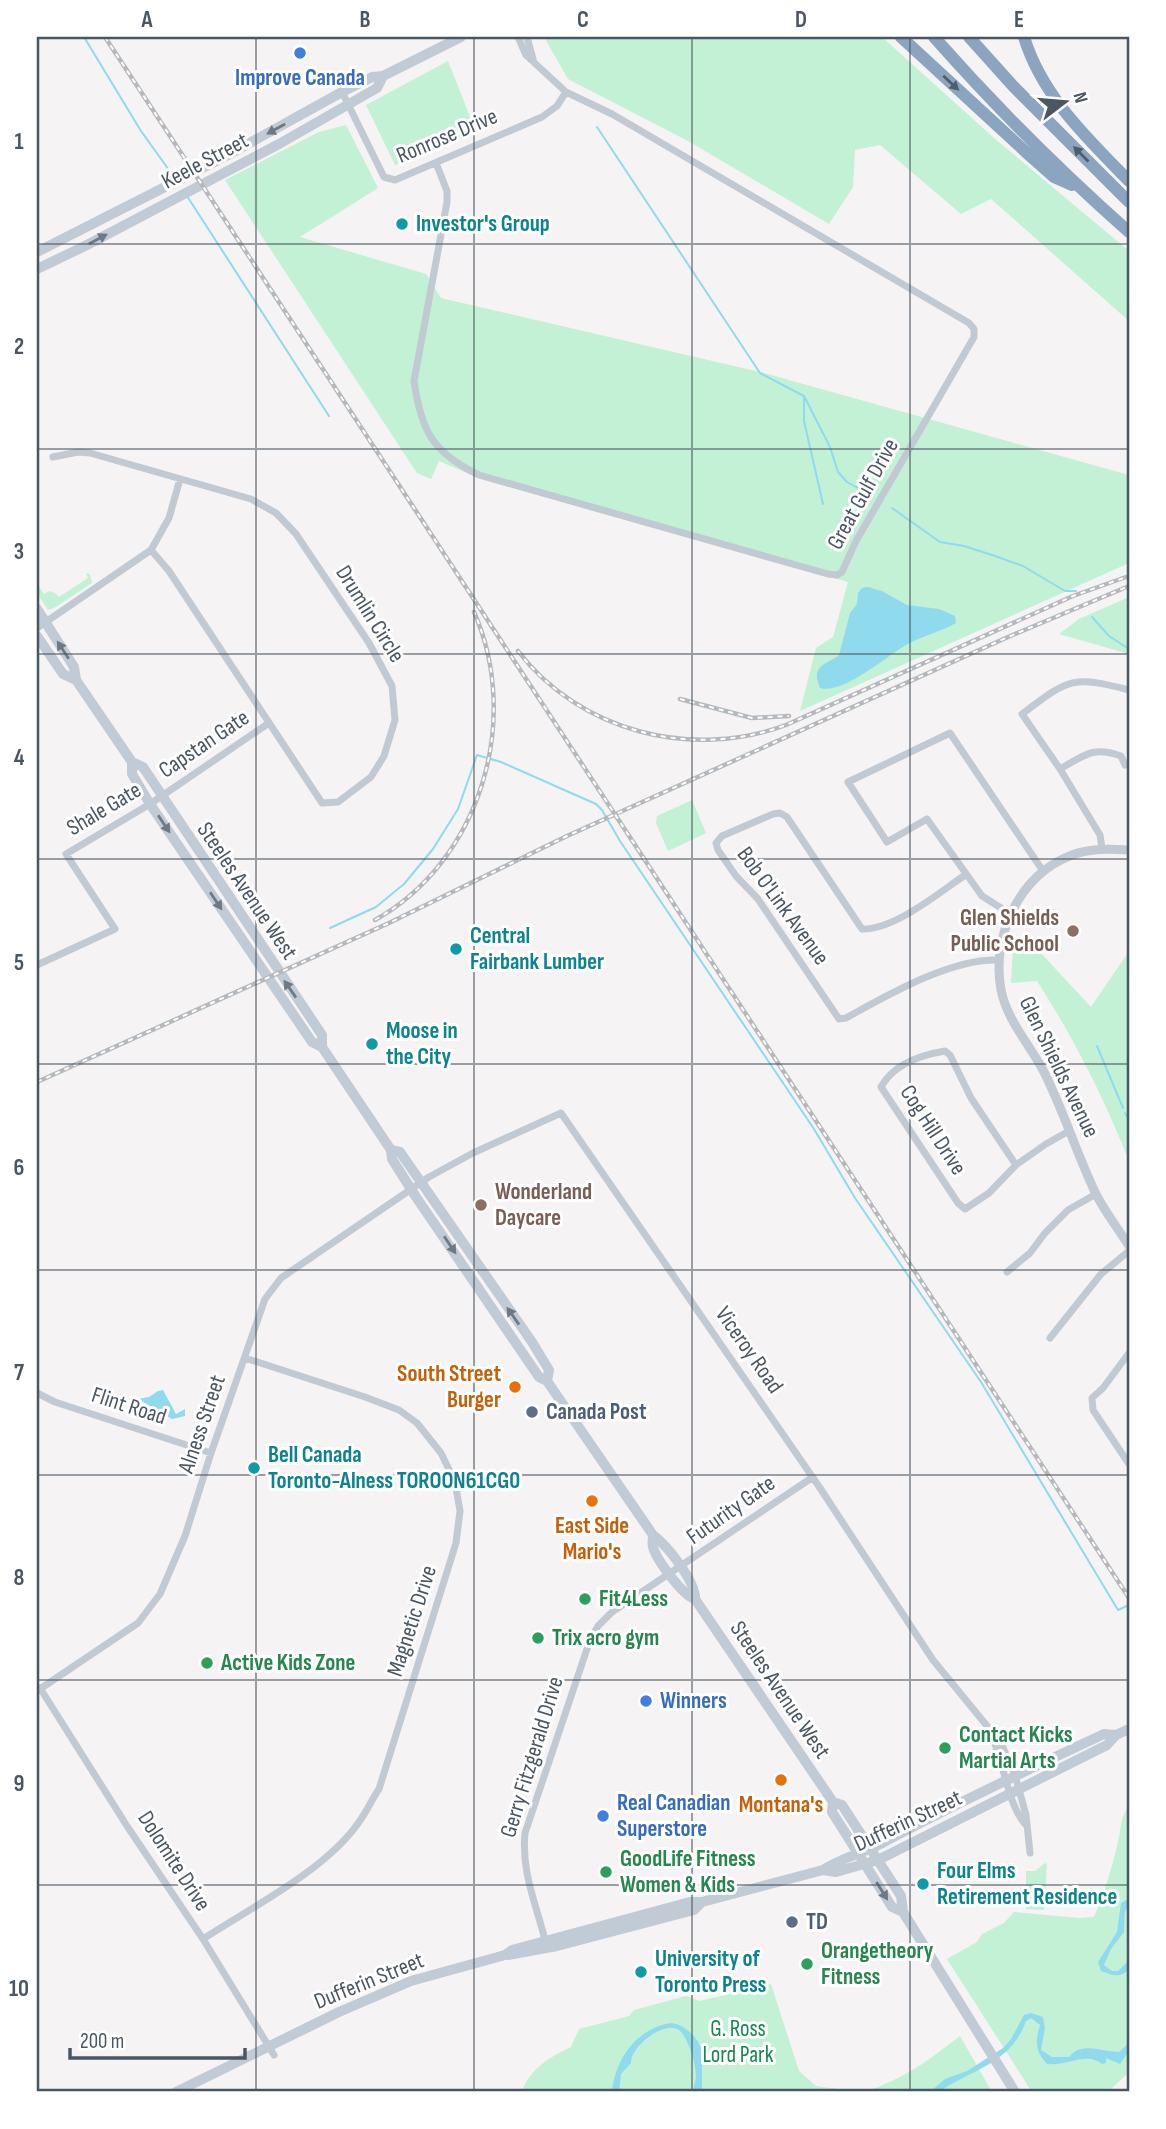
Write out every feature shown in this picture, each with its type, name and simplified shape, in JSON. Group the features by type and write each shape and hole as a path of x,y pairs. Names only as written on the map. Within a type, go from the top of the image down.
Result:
{"highway":[{"path":"901,37 1054,177 1082,190"},
{"path":"934,37 1005,113 1082,190 1129,232"},
{"path":"969,37 1014,87 1129,202"},
{"path":"1024,37 1043,83 1065,112 1129,180"}],"main road":[{"name":"Keele Street","path":"37,252 220,159 342,92 372,77 383,76 461,37"},
{"name":"Keele Street","path":"37,269 299,133 377,88 383,76"},
{"name":"Steeles Avenue West","path":"37,609 41,625 74,667 76,680 132,762 143,767 322,1035 322,1047"},
{"name":"Steeles Avenue West","path":"37,636 63,674 76,680"},
{"name":"Steeles Avenue West","path":"132,762 132,774 150,804 312,1042 322,1047 391,1150 392,1158 416,1186 531,1342 549,1370 547,1381"},
{"name":"Steeles Avenue West","path":"416,1186 539,1377 547,1381 653,1535 662,1541 696,1590 695,1599"},
{"path":"520,1349 531,1342"},
{"name":"Steeles Avenue West","path":"653,1535 653,1548 683,1593 695,1599 833,1802 842,1805 878,1860 901,1896 903,1912 1015,2092"},
{"name":"Dufferin Street","path":"823,1870 836,1872 878,1860 1107,1745 1116,1735 1129,1729"},
{"name":"Dufferin Street","path":"176,2092 271,2051 339,2011 411,1981 505,1955 513,1956 690,1902 702,1902 823,1870 1104,1734 1116,1735"},
{"name":"Steeles Avenue West","path":"833,1802 832,1812 865,1865 892,1907 903,1912"}],"street":[{"name":"Great Gulf Drive","path":"436,163 447,191 447,202 414,381 418,408 427,430 442,454 479,475 828,574 842,572 856,541 974,337 974,329 969,323 612,114 566,92 526,55 518,37"},
{"name":"Great Gulf Drive","path":"527,37 533,59"},
{"name":"Ronrose Drive","path":"342,92 384,177 395,180 542,117 557,106 566,92"},
{"path":"41,625 150,550 169,518 180,479 90,453 78,452 53,457"},
{"name":"Drumlin Circle","path":"150,550 169,571 322,803 338,802 371,777 384,756 395,720 395,704 392,686 369,643 287,523 264,505 251,499 180,479"},
{"path":"1102,848 1100,835 1060,769 1022,714 1059,687 1082,680 1129,690"},
{"name":"Capstan Gate","path":"161,797 269,723"},
{"path":"1009,914 982,896 928,819 887,842 848,782 950,733 1043,871"},
{"path":"1060,769 1090,751 1104,750 1121,756 1125,765"},
{"name":"Shale Gate","path":"37,965 115,929 66,854 161,797"},
{"name":"Bob O'Link Avenue","path":"965,875 898,918 872,929 862,929 787,817 780,813 773,814 722,836 716,843 736,876 758,899 839,1019 959,965 999,960"},
{"name":"Glen Shields Avenue","path":"1129,850 1102,848 1072,855 1043,871 1009,914 999,960 1002,992 1011,1017 1043,1070 1096,1194 1129,1248"},
{"name":"Cog Hill Drive","path":"1016,1165 971,1098 950,1055 945,1051 915,1059 888,1075 881,1087 958,1203 965,1209 989,1193 1016,1165 1069,1131"},
{"name":"Viceroy Road","path":"416,1186 472,1153 561,1112 813,1477 933,1660 1001,1743 1020,1817 1026,1824 1030,1853"},
{"name":"Alness Street","path":"38,1690 138,1623 160,1594 185,1536 265,1299 281,1278 416,1186"},
{"path":"1007,1272 1030,1253 1068,1210 1096,1194"},
{"path":"1050,1338 1101,1274 1129,1248"},
{"path":"1129,1353 1093,1398 1093,1410 1129,1464"},
{"name":"Magnetic Drive","path":"203,1939 310,1870 335,1849 359,1823 379,1788 456,1543 460,1511 454,1482 440,1452 417,1423 399,1410 245,1358"},
{"name":"Flint Road","path":"37,1393 55,1402 211,1453"},
{"name":"Futurity Gate","path":"670,1574 813,1477"},
{"name":"Gerry Fitzgerald Drive","path":"546,1944 527,1880 523,1854 525,1833 551,1754 590,1640 598,1626 612,1612 670,1574"},
{"name":"Dolomite Drive","path":"38,1690 203,1939 271,2051"}],"green space":[{"path":"544,37 882,37 994,138 1129,251 1129,321 991,199 961,214 880,145 855,150 853,187 829,224 688,141 568,79"},
{"path":"448,61 476,132 395,165 366,105"},
{"path":"346,125 378,188 300,237 426,274 441,298 764,373 1129,475 1129,563 800,711 816,648 833,637 848,582 476,477 439,461 431,479 417,473 225,180 319,132"},
{"path":"86,573 90,574 92,583 48,610 37,593 37,583 44,594 49,591 59,597 88,578"},
{"path":"1129,597 1129,654 1059,634 1079,619"},
{"path":"692,800 706,833 668,851 656,823 657,816"},
{"path":"1013,944 1037,949 1091,1007 1129,951 1129,1161 1088,1069 1037,981 1011,983"},
{"path":"1129,1805 1129,2072 1108,2092 1032,2092 947,1959 977,1942 982,1934 1004,1923 1014,1912 1094,1917 1111,1870 1122,1820"},
{"path":"1045,1863 1044,1910 1026,1909 1026,1871 1035,1871"},
{"name":"G. Ross Lord Park","path":"771,1984 799,2071 816,2086 859,2092 522,2092 535,2070 571,2047 579,2029 629,2016 634,2010 686,1996 700,2001"},
{"path":"960,2036 992,2092 864,2092 915,2068"}],"water":[{"path":"862,588 882,591 907,605 939,609 955,616 956,623 906,645 840,686 820,688 818,670 839,655 850,613 857,604 858,593"},
{"path":"163,1390 176,1414 185,1409 185,1416 172,1419 138,1399"},
{"path":"1129,1898 1124,1932 1111,1949 1104,1965 1112,1971 1118,1971 1129,1960 1129,1969 1122,1974 1112,1975 1101,1971 1098,1962 1117,1932 1121,1903"},
{"path":"1031,2013 1043,2017 1045,2028 1041,2050 1052,2057 1069,2057 1079,2049 1086,2048 1119,2052 1129,2043 1129,2051 1120,2064 1106,2058 1106,2063 1102,2064 1096,2060 1084,2059 1047,2064 1037,2046 1040,2025 1031,2018 1026,2021 1015,2042 999,2058 945,2088 930,2092 945,2079 967,2071 1003,2048 1024,2015"},
{"path":"671,2023 689,2031 701,2048 705,2061 702,2066 702,2092 693,2092 696,2076 691,2051 682,2033 673,2028 657,2032 642,2043 631,2063 621,2074 619,2092 612,2092 618,2068 630,2047 648,2031"}],"waterway":[{"path":"84,37 141,131 174,177"},
{"path":"597,127 760,373 804,396 830,447 838,472 847,482 865,492"},
{"path":"187,196 329,416"},
{"path":"804,397 804,421 823,504"},
{"path":"892,508 940,542 964,546 1023,566 1065,591 1076,591"},
{"path":"1092,617 1109,636 1129,649"},
{"path":"330,928 376,907 404,884 433,849 458,809 477,755 501,762 596,804 814,1129 855,1198 981,1382 1118,1610 1129,1605"},
{"path":"1097,1046 1123,1108"},
{"path":"1125,1113 1129,1120"}],"railway":[{"path":"105,37 1129,1598"},
{"path":"518,651 543,679 573,702 605,719 640,732 713,740 750,735 786,725 1073,596 1126,577"},
{"path":"37,1082 389,923 567,836 1008,637 1129,586"},
{"path":"375,920 411,894 442,862 465,825 482,785 491,742 494,698 488,654 474,612"},
{"path":"680,699 752,718 789,716"}],"place":[{"name":"Improve Canada","path":"300,53"},
{"name":"Investor's Group","path":"402,224"},
{"name":"Glen Shields Public School","path":"1073,931"},
{"name":"Central Fairbank Lumber","path":"456,949"},
{"name":"Moose in the City","path":"372,1044"},
{"name":"Wonderland Daycare","path":"481,1205"},
{"name":"South Street Burger","path":"515,1387"},
{"name":"Canada Post","path":"532,1412"},
{"name":"Bell Canada Toronto-Alness TOROON61CG0","path":"254,1468"},
{"name":"East Side Mario's","path":"592,1501"},
{"name":"Fit4Less","path":"585,1599"},
{"name":"Trix acro gym","path":"538,1638"},
{"name":"Active Kids Zone","path":"207,1663"},
{"name":"Winners","path":"646,1701"},
{"name":"Contact Kicks Martial Arts","path":"945,1748"},
{"name":"Montana's","path":"781,1780"},
{"name":"Real Canadian Superstore","path":"603,1816"},
{"name":"GoodLife Fitness Women & Kids","path":"606,1872"},
{"name":"Four Elms Retirement Residence","path":"923,1884"},
{"name":"TD","path":"792,1922"},
{"name":"Orangetheory Fitness","path":"807,1964"},
{"name":"University of Toronto Press","path":"641,1972"}]}
